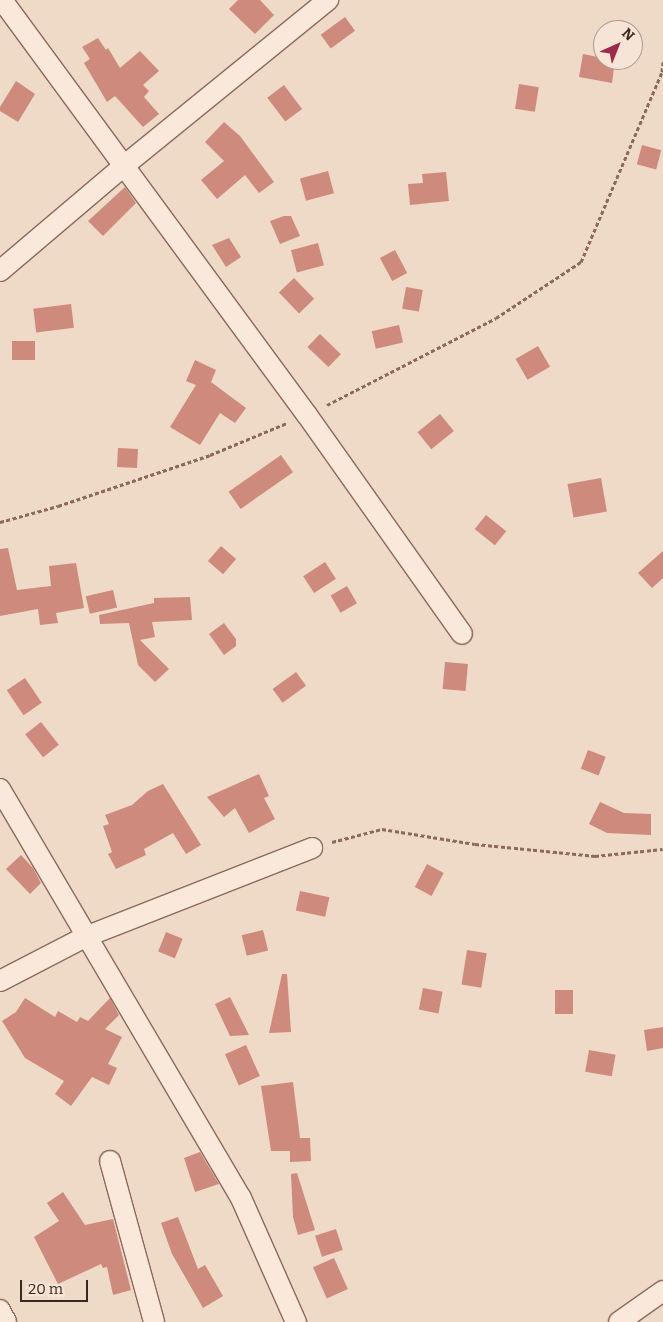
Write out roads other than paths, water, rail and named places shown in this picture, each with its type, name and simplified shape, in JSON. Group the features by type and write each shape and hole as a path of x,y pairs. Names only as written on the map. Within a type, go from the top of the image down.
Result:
{"street":[{"path":"2,0 307,415 462,634"},
{"path":"0,271 125,165 328,0"},
{"path":"0,789 85,937 241,1198 296,1322"},
{"path":"0,981 85,937 312,848"},
{"path":"110,1161 154,1322"},
{"path":"619,1322 663,1291"},
{"path":"0,1310 6,1322"}]}
